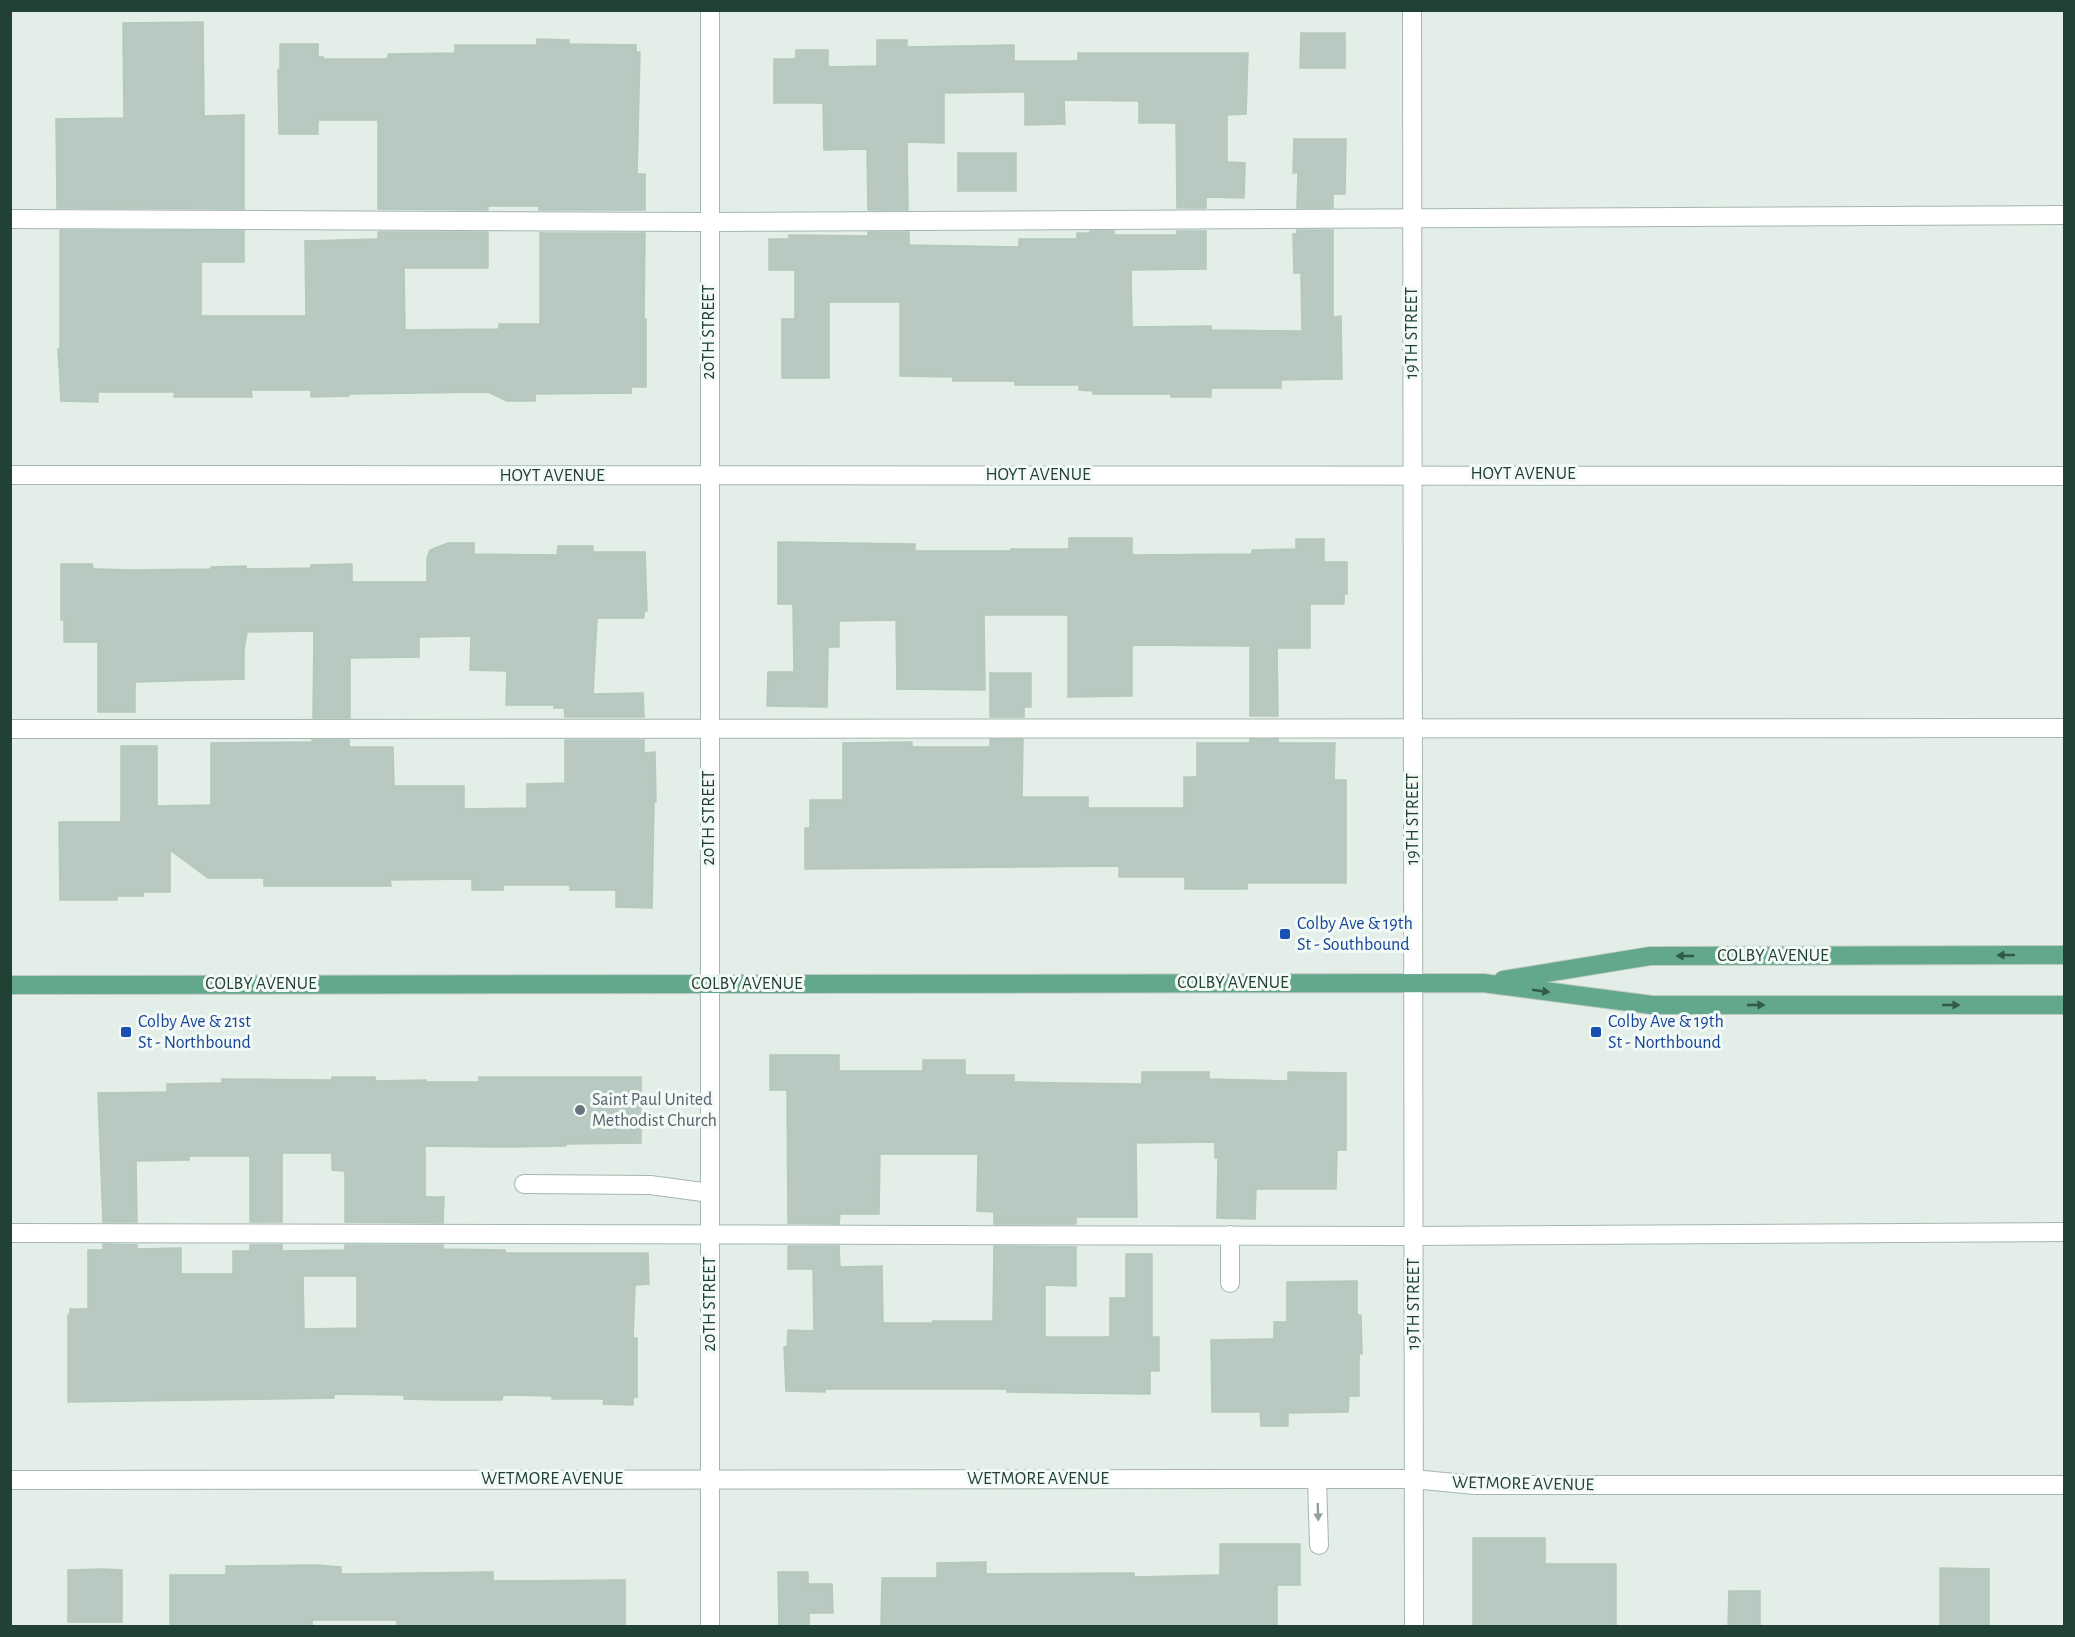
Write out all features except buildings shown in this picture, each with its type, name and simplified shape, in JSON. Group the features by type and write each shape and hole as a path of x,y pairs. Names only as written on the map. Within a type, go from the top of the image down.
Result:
{"main road":[{"name":"COLBY AVENUE","path":"1483,983 1650,956 2064,955"},
{"name":"COLBY AVENUE","path":"10,985 1483,983 1652,1005 2064,1005"}],"street":[{"name":"20TH STREET","path":"710,10 710,1626"},
{"name":"19TH STREET","path":"1412,10 1414,1626"},
{"path":"10,219 709,222 2064,215"},
{"name":"HOYT AVENUE","path":"10,475 709,476 1412,473 2064,476"},
{"path":"10,729 1413,726 2064,728"},
{"path":"524,1184 650,1185 710,1193"},
{"path":"10,1233 1414,1236 2064,1232"},
{"path":"1230,1235 1230,1283"},
{"name":"WETMORE AVENUE","path":"10,1479 1413,1479 1475,1485 2064,1485"},
{"path":"1317,1480 1319,1545"}],"place":[{"name":"Colby Ave & 19th St - Southbound","path":"1285,934"},
{"name":"Colby Ave & 21st St - Northbound","path":"126,1032"},
{"name":"Colby Ave & 19th St - Northbound","path":"1596,1032"},
{"name":"Saint Paul United Methodist Church","path":"580,1110"}]}
